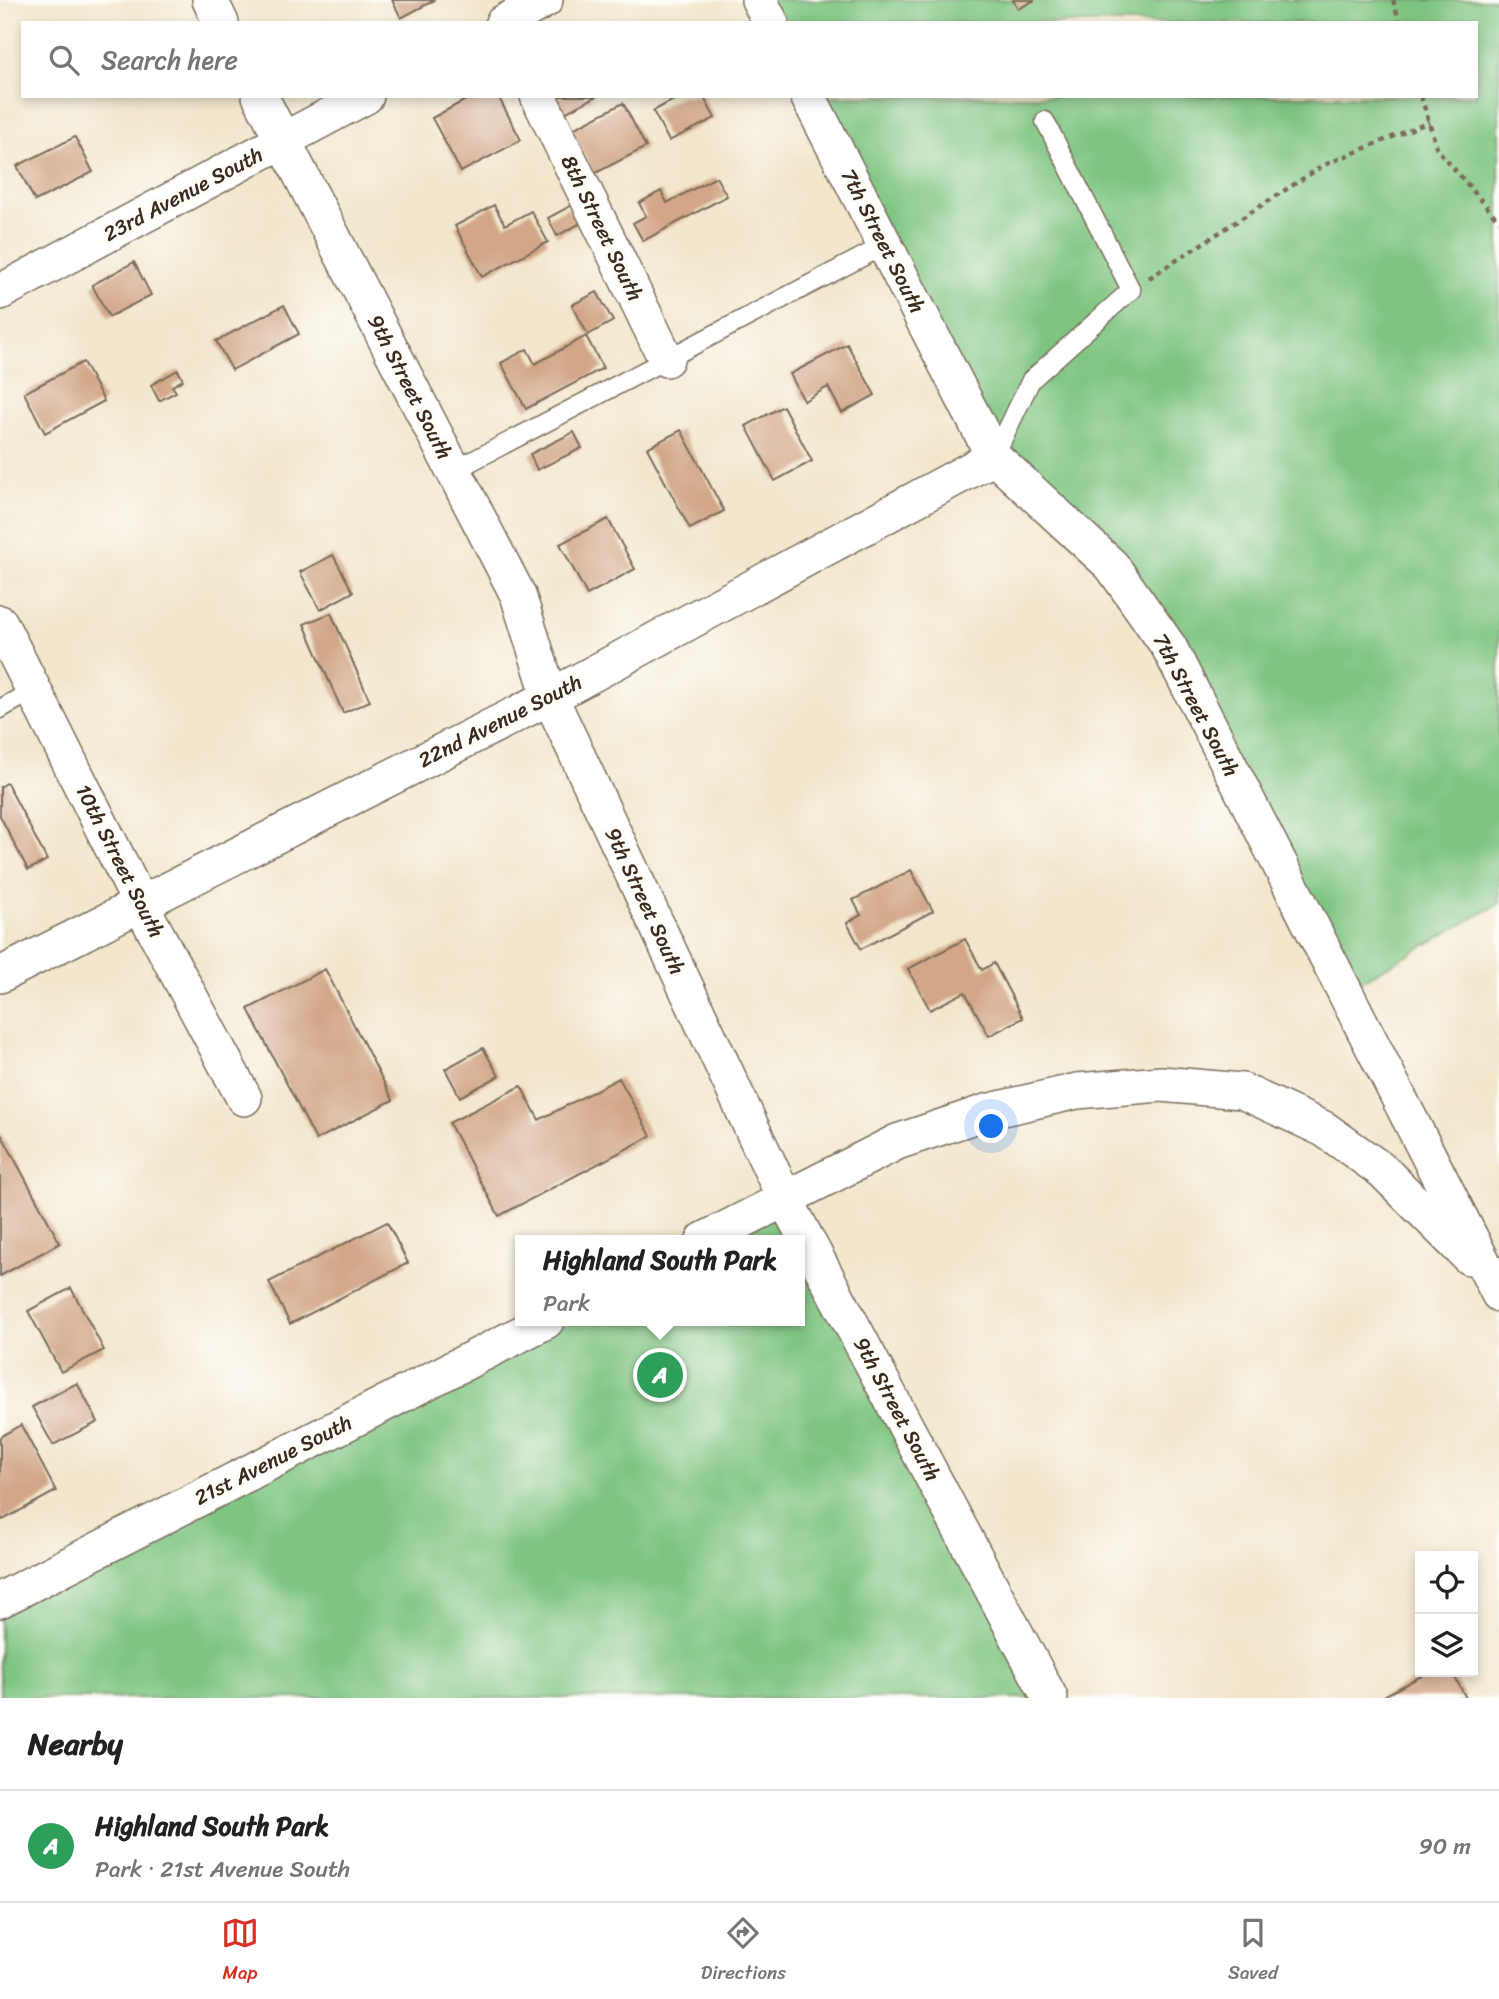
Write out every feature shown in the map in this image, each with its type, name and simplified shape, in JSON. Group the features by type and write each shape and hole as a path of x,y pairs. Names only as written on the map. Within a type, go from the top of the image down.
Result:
{"street":[{"path":"209,0 221,21"},
{"path":"490,0 501,21"},
{"path":"506,21 545,0"},
{"path":"759,0 770,21"},
{"name":"9th Street South","path":"261,98 517,595 550,697 804,1235"},
{"name":"23rd Avenue South","path":"0,292 362,98"},
{"name":"8th Street South","path":"539,98 666,359"},
{"name":"7th Street South","path":"809,98 993,457 1112,566 1169,647 1495,1286"},
{"name":"22nd Avenue South","path":"0,975 550,697 993,457"},
{"name":"10th Street South","path":"0,623 140,903 244,1098"},
{"path":"714,1235 897,1142 986,1112 1077,1091 1161,1084 1242,1091 1324,1129 1383,1171 1495,1286"},
{"name":"9th Street South","path":"805,1237 1050,1698"},
{"name":"21st Avenue South","path":"0,1600 536,1326"}],"lane":[{"path":"993,457 1031,380 1131,290 1045,121"},
{"path":"453,471 885,246"},
{"path":"0,709 34,690"}],"path":[{"path":"1393,0 1399,21"},
{"path":"1422,98 1437,149 1499,221"},
{"path":"1131,290 1324,165 1429,122"}],"green space":[{"path":"759,0 1499,0 1499,904 1344,990 1169,647 994,457 809,98 1478,98 1478,21 770,21"},
{"path":"785,1199 804,1235 714,1235"},
{"path":"805,1237 1050,1698 0,1698 0,1603 538,1326 805,1326"}],"building":[{"path":"392,0 435,0 401,18"},
{"path":"1013,0 1035,0 1018,9"},
{"path":"469,98 499,98 521,140 461,172 432,118"},
{"path":"555,98 593,98 563,114"},
{"path":"677,98 704,98 715,118 669,141 653,111"},
{"path":"623,103 646,147 594,174 571,130"},
{"path":"75,137 93,172 35,201 17,166"},
{"path":"716,177 727,196 643,241 633,223 646,216 639,203 661,191 667,203"},
{"path":"494,205 505,225 531,211 548,242 482,277 455,226"},
{"path":"572,205 581,223 557,236 548,218"},
{"path":"134,262 151,295 109,317 92,285"},
{"path":"597,292 613,321 588,335 572,305"},
{"path":"284,305 299,334 232,370 216,341"},
{"path":"586,336 603,368 526,409 501,363 527,349 535,364"},
{"path":"847,344 875,395 842,413 828,387 804,401 790,374"},
{"path":"83,362 104,401 45,433 24,393"},
{"path":"178,370 183,380 172,386 176,392 159,401 151,385"},
{"path":"783,406 812,461 775,481 746,426"},
{"path":"681,430 724,511 690,529 647,448"},
{"path":"574,432 582,448 537,470 530,454"},
{"path":"608,519 635,569 587,595 560,544"},
{"path":"333,555 353,592 320,610 300,572"},
{"path":"331,613 370,701 343,713 304,624"},
{"path":"7,783 47,860 28,870 0,816 0,787"},
{"path":"911,870 933,911 861,949 847,923 861,915 853,900"},
{"path":"965,939 982,970 994,963 1023,1018 989,1036 965,992 930,1010 908,969"},
{"path":"325,969 393,1100 316,1140 248,1009"},
{"path":"483,1048 499,1076 460,1097 445,1069"},
{"path":"619,1078 651,1136 499,1216 449,1123 521,1086 539,1120"},
{"path":"0,1132 60,1243 0,1276"},
{"path":"387,1222 408,1263 290,1324 269,1282"},
{"path":"71,1288 104,1350 61,1372 28,1311"},
{"path":"77,1383 98,1422 53,1445 32,1407"},
{"path":"21,1425 56,1491 3,1520 0,1515 0,1437"},
{"path":"1420,1677 1455,1677 1466,1698 1380,1698"}],"place":[{"name":"Highland South Park","path":"660,1375"}]}
